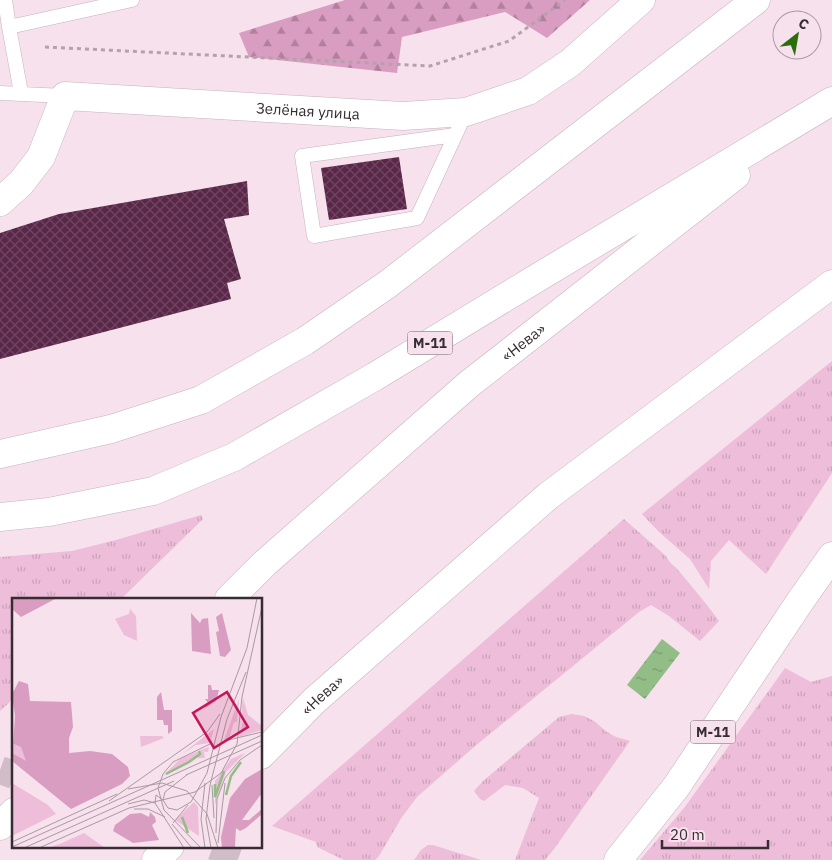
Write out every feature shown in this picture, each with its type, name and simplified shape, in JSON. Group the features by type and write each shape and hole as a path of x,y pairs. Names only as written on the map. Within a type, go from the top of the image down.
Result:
{"main road":[{"name":"Зелёная улица","path":"65,96 402,116 460,124 528,91 570,63 641,0"},
{"path":"0,454 111,429 201,400 305,341 388,284 756,0"},
{"path":"0,202 21,183 42,157 65,96"},
{"name":"М-11","path":"0,517 49,512 153,491 234,457 374,377 832,101"},
{"name":"«Нева»","path":"230,598 266,563 469,384 832,101"},
{"name":"«Нева»","path":"262,754 314,702 548,496 832,284"},
{"name":"М-11","path":"618,860 676,787 832,556"},
{"path":"0,826 12,814"},
{"path":"156,860 168,848"}],"lane":[{"path":"5,0 21,93"},
{"path":"10,27 132,0"},
{"path":"0,93 65,96"},
{"path":"460,124 417,218 314,236 302,156 460,124"}],"path":[{"path":"12,46 430,66 510,40 565,0"}],"green space":[{"path":"345,0 590,0 547,38 505,12 402,37 397,73 249,57 239,33"},
{"path":"832,361 832,473 766,574 729,540 711,561 709,589 690,559 659,532 642,514"},
{"path":"201,515 203,519 122,598 12,598 12,700 0,711 0,557 72,551"},
{"path":"624,519 666,556 719,621 700,641 669,616 651,605 639,612 474,747 417,797 375,860 344,860 317,847 316,842 272,826"},
{"path":"785,668 811,682 832,676 832,860 640,860 684,808"},
{"path":"572,714 584,716 616,737 630,741 545,860 515,860 539,798 523,788 505,785 484,801 474,791 483,781 559,717"},
{"path":"428,845 481,860 414,860 421,850"}],"water":[{"path":"662,639 680,653 645,699 627,685"}],"building":[{"path":"399,157 407,209 329,220 321,168"},
{"path":"247,181 249,215 224,219 241,279 227,283 231,299 0,359 0,233 59,214"}],"tunnel":[{"path":"0,770 12,774"},
{"path":"218,848 251,860"}]}
